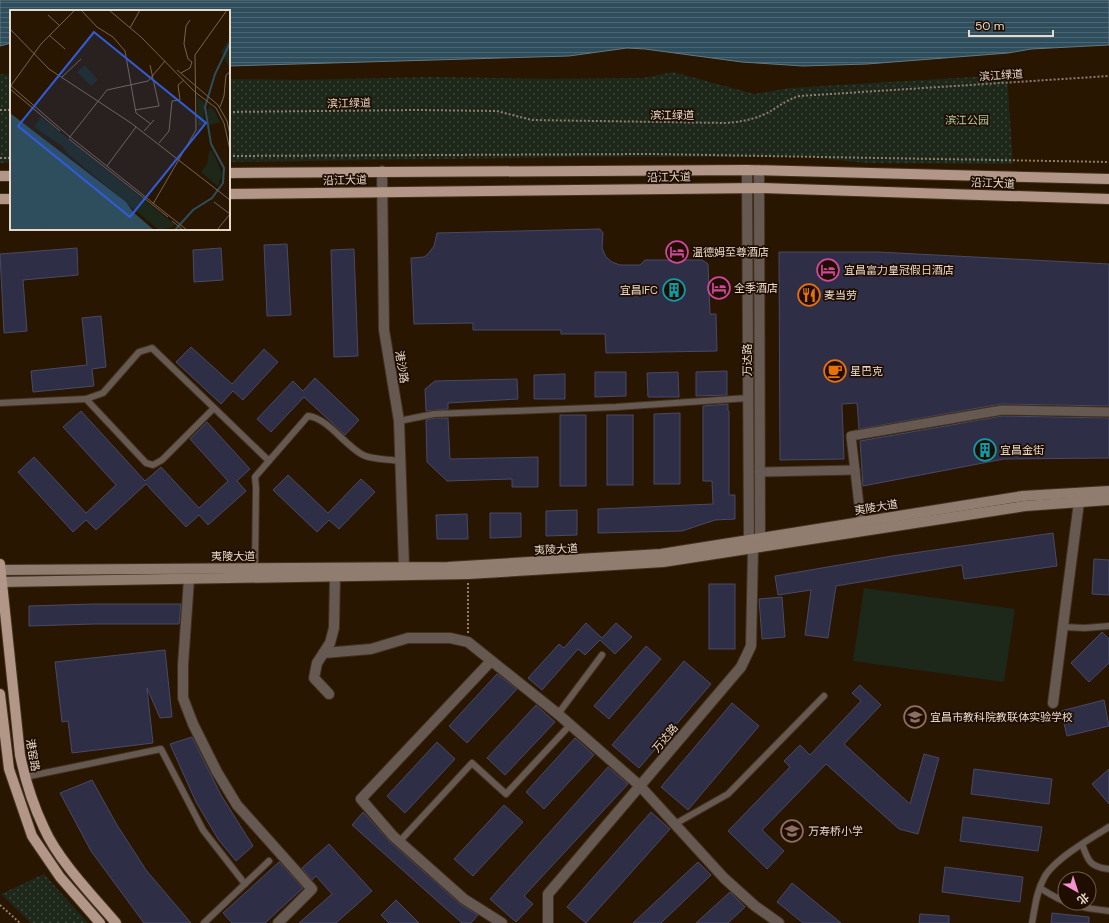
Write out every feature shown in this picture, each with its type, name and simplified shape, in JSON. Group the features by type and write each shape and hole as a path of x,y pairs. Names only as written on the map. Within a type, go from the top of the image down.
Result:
{"main road":[{"name":"沿江大道","path":"230,173 759,170 1109,179"},
{"name":"沿江大道","path":"230,194 382,191 759,188 1109,199"},
{"name":"夷陵大道","path":"760,539 1023,496 1109,491"},
{"name":"夷陵大道","path":"0,568 448,567 661,554 751,545 1024,506 1109,500"},
{"name":"夷陵大道","path":"1,582 468,574 663,562 751,545"},
{"name":"港窑路","path":"0,568 20,755 25,777 44,829 70,868 116,923"},
{"path":"0,694 9,769 32,836 60,877 100,923"}],"street":[{"name":"万达路","path":"548,923 548,894 741,667 751,646 747,170"},
{"name":"万达路","path":"759,170 760,539"},
{"name":"港沙路","path":"382,171 384,330 399,421 404,567"},
{"path":"861,522 851,436 1002,410 1109,412"},
{"path":"759,472 855,470"},
{"path":"1053,703 1079,502"},
{"path":"751,545 760,539"},
{"path":"329,694 314,678 317,662 330,643 334,628 335,576"},
{"path":"190,579 183,665 183,698 193,724 217,772 237,805 312,889 278,923"},
{"path":"324,653 371,649 408,638 450,638 468,642 558,714 640,786 724,878 755,906 779,923"},
{"path":"491,660 361,799 400,842 464,899 502,923"}],"lane":[{"path":"0,403 86,399 103,393 139,352 152,348 268,461"},
{"path":"399,421 434,414 608,407 748,398"},
{"path":"86,399 146,463 153,465 162,460 214,408"},
{"path":"255,568 255,477 308,416 316,417 353,449 365,456 400,461"},
{"path":"1063,627 1085,628 1109,626"},
{"path":"558,714 602,655"},
{"path":"675,824 728,794 824,696"},
{"path":"400,842 472,763 506,794 570,725"},
{"path":"25,777 161,749 203,830 245,884"},
{"path":"1032,923 1037,896 1044,877 1082,844 1109,827"},
{"path":"1082,844 1092,864 1098,868 1109,869"},
{"path":"204,923 269,861"},
{"path":"1040,888 1063,902 1077,907 1109,911"}],"path":[{"name":"滨江绿道","path":"230,112 497,111 532,120 726,123 748,121 764,114 787,99 800,96 1109,76"},
{"path":"230,156 651,154 1109,162"},
{"path":"468,574 468,642"},
{"path":"0,905 18,922"}],"green space":[{"name":"滨江公园","path":"673,72 754,94 790,88 1007,75 1013,164 868,163 807,157 574,157 230,162 230,79 298,80 432,77 546,79 644,78"},
{"path":"0,74 10,75 10,163 0,163"},
{"path":"864,588 1015,609 1004,682 853,661"},
{"path":"44,874 88,923 31,923 1,894"}],"water":[{"path":"0,0 1109,0 1109,45 1031,49 1008,53 867,64 803,66 742,62 627,48 569,56 230,66 230,10 10,10 10,43 0,46"}],"building":[{"path":"600,229 603,233 602,248 606,257 612,262 620,265 640,265 645,260 702,260 708,264 710,314 716,314 717,351 606,353 605,334 561,334 561,330 473,330 473,323 414,324 411,258 424,257 428,254 434,246 437,233"},
{"path":"287,244 291,315 267,316 264,245"},
{"path":"77,248 78,275 23,280 27,331 4,333 0,254"},
{"path":"221,248 223,280 194,282 193,250"},
{"path":"354,249 358,356 334,357 331,250"},
{"path":"779,252 878,252 1109,264 1109,406 1001,404 859,429 857,403 842,404 844,459 780,460"},
{"path":"101,316 106,367 92,369 94,386 33,392 31,371 87,365 82,318"},
{"path":"191,347 232,384 264,349 278,362 243,400 233,391 221,404 176,362"},
{"path":"727,371 727,395 696,396 696,372"},
{"path":"595,372 626,372 626,396 595,397"},
{"path":"678,372 679,397 648,397 647,373"},
{"path":"565,374 565,399 534,399 534,375"},
{"path":"315,378 359,420 345,435 304,397 271,432 257,419 293,381 303,391"},
{"path":"517,379 518,399 448,403 448,409 426,411 425,389 435,381"},
{"path":"728,404 729,495 735,495 735,519 715,520 682,531 598,533 598,509 713,504 712,481 703,481 703,406"},
{"path":"81,411 145,481 161,467 199,508 228,481 190,439 207,422 250,469 237,481 246,491 208,525 199,515 186,527 146,484 96,530 86,520 73,532 18,472 34,457 86,513 116,485 63,427"},
{"path":"680,413 680,484 654,484 654,414"},
{"path":"560,415 586,415 586,486 560,486"},
{"path":"607,415 633,415 633,485 607,485"},
{"name":"宜昌金街","path":"1002,416 1109,418 1109,458 1004,459 863,486 860,441"},
{"path":"448,418 450,459 538,457 538,487 512,487 512,479 447,481 427,462 426,420"},
{"path":"288,475 328,513 361,479 375,492 339,529 329,520 317,532 273,490"},
{"path":"577,510 577,535 546,536 546,511"},
{"path":"490,513 521,513 521,537 490,538"},
{"path":"467,514 468,539 437,539 436,515"},
{"path":"1053,533 1057,566 964,579 962,565 836,586 828,638 805,635 811,590 778,595 775,576 892,556"},
{"path":"1094,559 1109,560 1109,595 1092,594"},
{"path":"709,584 735,584 735,649 709,649"},
{"path":"782,597 785,637 762,639 759,599"},
{"path":"181,604 179,624 29,626 29,606"},
{"path":"586,623 602,638 616,623 632,637 615,654 600,640 585,655 578,649 542,690 528,678 559,644 564,648"},
{"path":"1102,632 1109,639 1109,663 1089,682 1071,663"},
{"path":"646,646 661,659 609,719 594,706"},
{"path":"165,650 172,717 160,718 147,688 153,743 72,753 68,721 62,722 55,662"},
{"path":"684,661 711,684 639,768 612,745"},
{"path":"497,674 517,689 467,743 449,726"},
{"path":"860,685 881,705 844,744 910,804 924,754 939,758 918,834 899,829 826,764 762,830 784,851 767,869 728,831 790,767 784,761 800,745 810,755 861,701 852,693"},
{"path":"1104,700 1109,726 1067,736 1061,711"},
{"path":"732,703 759,726 688,810 661,787"},
{"path":"536,705 555,722 505,775 487,758"},
{"path":"192,737 221,795 253,846 236,861 218,839 196,802 170,744"},
{"path":"575,738 594,755 544,809 526,792"},
{"path":"437,742 455,759 405,813 387,796"},
{"path":"608,767 628,784 524,896 533,904 516,922 490,899"},
{"path":"974,769 1052,779 1049,804 971,794"},
{"path":"1109,769 1109,804 1092,784"},
{"path":"92,780 117,825 146,870 191,923 144,923 91,851 60,793"},
{"path":"504,805 523,822 473,876 454,859"},
{"path":"363,812 389,841 460,904 478,915 471,923 462,923 352,825"},
{"path":"651,812 670,829 586,923 567,907"},
{"path":"963,817 1042,827 1038,851 960,841"},
{"path":"329,844 372,891 336,923 299,923 332,894 316,876 312,880 302,868"},
{"path":"279,862 303,888 265,923 232,923 223,913"},
{"path":"698,862 711,875 661,923 633,923"},
{"path":"945,867 1023,877 1020,902 942,892"},
{"path":"792,883 841,923 803,923 777,902"},
{"path":"730,892 745,907 728,923 696,923"},
{"path":"396,900 419,923 389,923 381,915"},
{"path":"1052,913 1089,917 1089,923 1051,923"},
{"path":"920,914 949,916 949,923 919,923"}],"place":[{"name":"温德姆至尊酒店","path":"677,252"},
{"name":"宜昌富力皇冠假日酒店","path":"828,270"},
{"name":"全季酒店","path":"719,288"},
{"name":"宜昌IFC","path":"674,290"},
{"name":"麦当劳","path":"809,295"},
{"name":"星巴克","path":"835,371"},
{"name":"宜昌金街","path":"985,450"},
{"name":"宜昌市教科院教联体实验学校","path":"915,717"},
{"name":"万寿桥小学","path":"792,831"}]}
